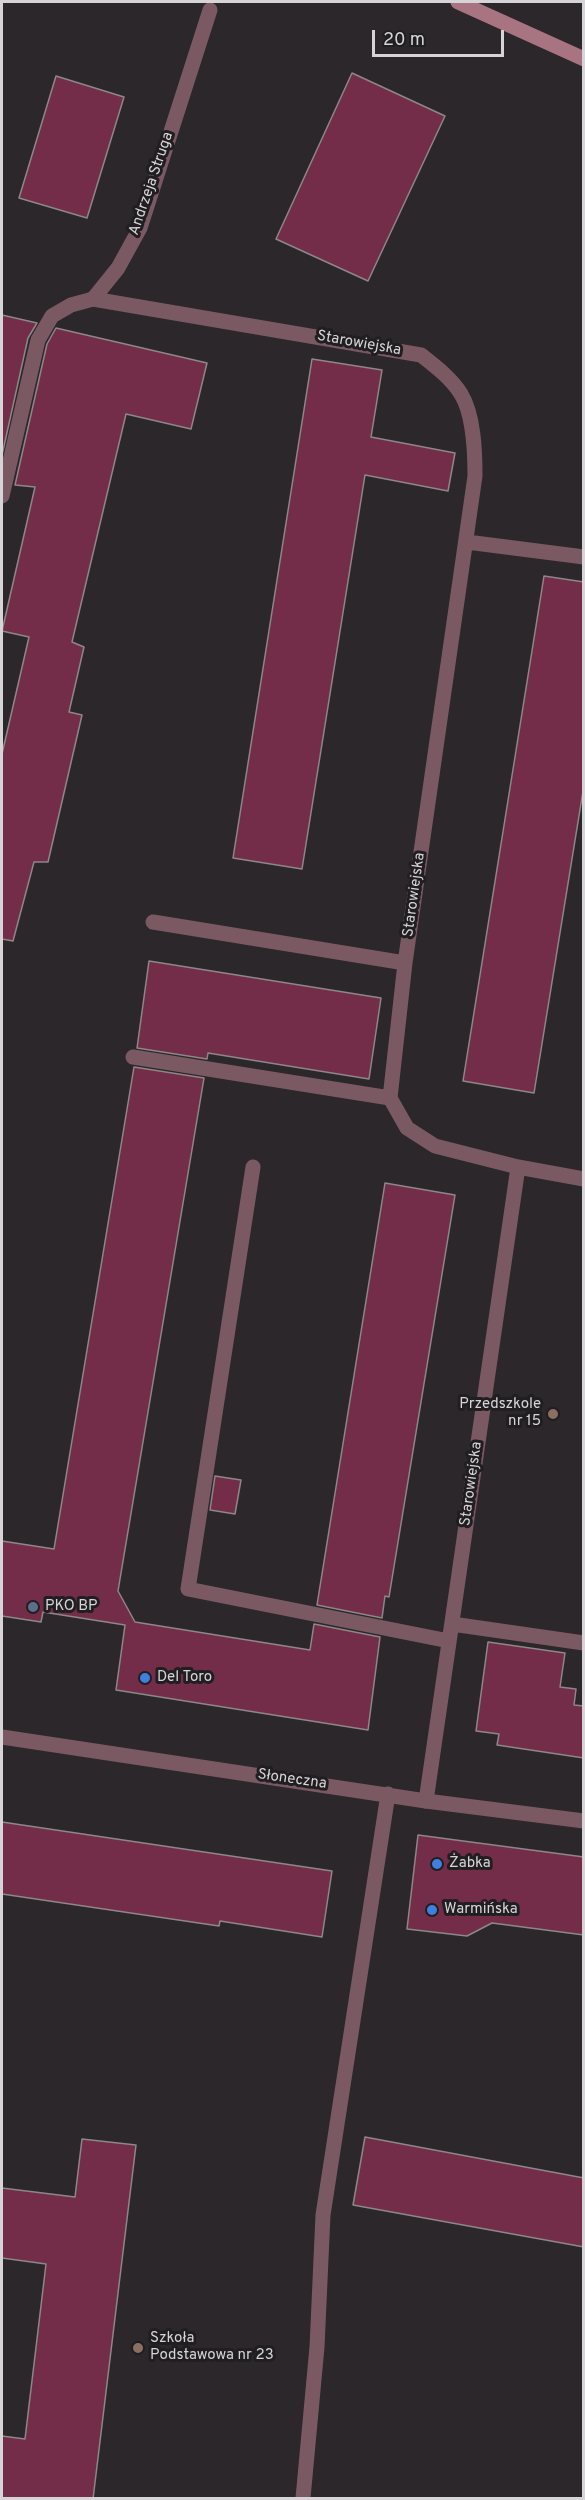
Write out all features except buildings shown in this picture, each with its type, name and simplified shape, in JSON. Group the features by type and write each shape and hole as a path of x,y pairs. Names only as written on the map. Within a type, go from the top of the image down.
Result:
{"street":[{"path":"458,2 584,59"},
{"name":"Andrzeja Struga","path":"93,299 118,268 140,228 210,10"},
{"path":"2,496 38,340 52,316 71,305 93,299"},
{"name":"Starowiejska","path":"93,299 421,355 442,371 462,395 475,441 475,476 405,963 390,1098"},
{"path":"467,542 584,557"},
{"path":"153,922 405,963"},
{"path":"133,1057 390,1098 407,1128 435,1146 518,1167 584,1179"},
{"path":"253,1167 188,1589 449,1641"},
{"name":"Starowiejska","path":"426,1801 518,1167"},
{"path":"452,1624 584,1643"},
{"name":"Słoneczna","path":"2,1737 426,1801 584,1821"},
{"path":"303,2499 317,2347 323,2215 388,1794"}],"place":[{"name":"Przedszkole nr 15","path":"553,1414"},
{"name":"PKO BP","path":"33,1607"},
{"name":"Del Toro","path":"145,1678"},
{"name":"Żabka","path":"437,1864"},
{"name":"Warmińska","path":"432,1910"},
{"name":"Szkoła Podstawowa nr 23","path":"138,2348"}]}
